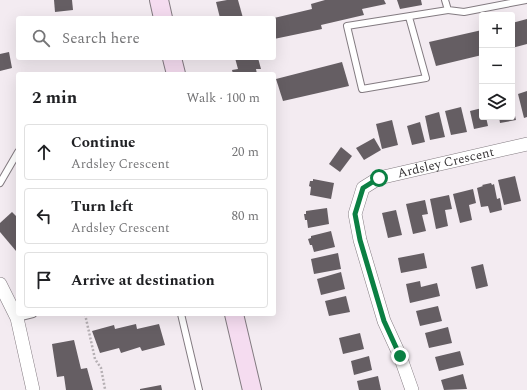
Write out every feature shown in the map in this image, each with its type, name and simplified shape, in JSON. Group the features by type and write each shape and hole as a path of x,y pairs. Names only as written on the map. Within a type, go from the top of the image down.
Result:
{"main road":[{"path":"158,0 162,16"},
{"path":"172,60 176,72"},
{"path":"234,316 252,390"}],"street":[{"name":"Ardsley Crescent","path":"412,390 400,356 384,321 360,240 355,214 363,188 379,178 527,144"},
{"path":"0,284 17,318 32,390"}],"lane":[{"path":"445,0 448,10"},
{"path":"409,17 426,78 362,89 347,26 448,10 464,12 526,0"},
{"path":"0,183 16,155"},
{"path":"17,318 25,316"},
{"path":"181,316 199,390"}],"path":[{"path":"85,316 95,359 101,368 105,389"}],"building":[{"path":"54,0 72,0 73,10 55,12"},
{"path":"238,0 242,16 220,16 216,2"},
{"path":"325,0 384,0 386,4 362,9 364,15 321,25 322,29 276,39 276,18 312,9 311,4"},
{"path":"397,0 421,0 422,5 400,9"},
{"path":"527,19 527,44 515,47 515,22"},
{"path":"479,31 479,56 436,66 429,42"},
{"path":"9,52 12,68 0,71 0,54"},
{"path":"236,60 259,60 261,69 256,69 257,72 232,72 232,70 238,69"},
{"path":"342,62 349,86 283,101 276,79"},
{"path":"527,91 527,117 524,118 518,94"},
{"path":"461,107 467,132 451,135 445,111"},
{"path":"479,109 479,120 487,120 488,126 474,129 470,111"},
{"path":"439,112 445,137 430,140 425,116"},
{"path":"515,116 516,120 500,123 500,120 515,120"},
{"path":"392,120 398,145 382,149 376,124"},
{"path":"420,122 425,142 412,145 407,126"},
{"path":"374,138 381,150 364,160 356,148"},
{"path":"341,147 352,156 340,172 329,164"},
{"path":"515,176 521,201 504,205 498,180"},
{"path":"313,179 334,183 331,199 310,195 311,187 309,186 310,181 313,181"},
{"path":"491,183 492,185 494,184 497,199 500,198 502,210 490,213 488,206 481,207 477,188"},
{"path":"473,189 476,203 469,205 472,220 460,223 453,194"},
{"path":"449,195 452,209 445,210 448,226 436,229 430,199"},
{"path":"425,200 428,214 422,215 426,231 413,234 406,204"},
{"path":"327,208 329,224 308,228 307,220 305,220 304,214 306,214 306,211"},
{"path":"396,210 402,235 388,238 382,213"},
{"path":"12,212 16,216 16,251 0,232 0,223"},
{"path":"331,231 335,247 314,252 308,239 311,238 311,236"},
{"path":"338,253 341,269 314,274 311,259"},
{"path":"424,253 427,268 401,273 398,258"},
{"path":"483,264 488,286 476,289 471,267"},
{"path":"341,272 345,289 321,295 317,279"},
{"path":"420,281 421,287 437,283 440,296 410,303 406,284"},
{"path":"346,296 350,312 329,316 325,301"},
{"path":"438,306 442,321 420,326 416,311"},
{"path":"136,324 137,329 159,324 165,345 142,351 140,347 121,353 119,348 100,353 92,331 114,325 115,329"},
{"path":"448,327 452,343 429,348 425,333"},
{"path":"360,333 364,349 343,354 339,338"},
{"path":"74,340 81,369 87,368 93,390 66,390 64,376 57,377 52,344"},
{"path":"460,351 464,365 439,371 435,357"},
{"path":"369,356 372,370 354,375 351,361"},
{"path":"463,374 467,389 444,390 441,380"},
{"path":"378,376 381,390 359,390 357,381"},
{"path":"161,385 162,390 140,390 140,389"}],"route":[{"path":"379,178 363,188 355,214 360,240 384,321 400,356"}]}
